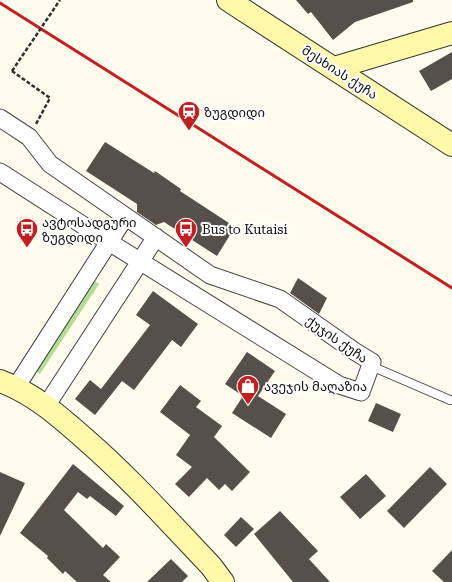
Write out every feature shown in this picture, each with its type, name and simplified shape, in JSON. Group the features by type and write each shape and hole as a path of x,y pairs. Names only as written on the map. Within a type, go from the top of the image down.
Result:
{"street":[{"name":"მესხიას ქუჩა","path":"228,0 452,145"},
{"path":"334,68 452,33"},
{"name":"ქუჯის ქუჩა","path":"0,118 29,137 50,164 210,275 280,299 372,362 361,392 339,385 109,242 0,172"},
{"path":"125,217 109,242 8,384 46,406 122,471 211,566 223,582"},
{"path":"46,406 156,237"}],"lane":[{"path":"371,366 450,400"}],"path":[{"path":"29,137 50,98 12,71 60,0"}],"green space":[{"path":"90,278 99,284 40,374 30,367"}],"building":[{"path":"296,0 413,0 413,2 355,22 333,40 311,12 308,14"},
{"path":"452,52 452,79 431,91 419,71"},
{"path":"105,142 154,173 155,171 181,189 180,191 235,227 217,256 164,222 156,225 137,212 137,204 86,171"},
{"path":"298,278 327,298 319,314 290,293"},
{"path":"153,291 198,324 181,347 172,340 134,390 122,381 95,415 75,399 90,380 101,389 150,325 136,315"},
{"path":"247,352 275,371 258,396 286,414 271,438 232,413 243,396 225,384"},
{"path":"180,385 201,401 196,407 222,426 214,437 250,472 232,491 225,484 219,490 207,478 189,497 175,484 192,467 176,455 190,435 160,412"},
{"path":"376,403 401,414 393,432 368,421"},
{"path":"73,464 124,506 116,516 90,496 87,499 78,492 64,510 103,548 106,544 120,557 103,575 111,582 77,582 65,571 63,574 47,558 48,556 20,533"},
{"path":"430,467 447,484 404,528 387,511"},
{"path":"0,472 25,483 0,536"},
{"path":"366,474 386,496 360,519 340,497"},
{"path":"280,511 318,551 309,559 330,582 293,582 254,534"},
{"path":"241,517 254,529 236,547 224,535"},
{"path":"452,550 452,582 444,582 432,571"},
{"path":"171,559 188,576 182,582 147,582"}],"railway":[{"path":"0,3 452,288"}],"place":[{"name":"ზუგდიდი","path":"189,132"},
{"name":"ავტოსადგური ზუგდიდი","path":"27,248"},
{"name":"Bus to Kutaisi","path":"186,248"},
{"name":"ავეჯის მაღაზია","path":"248,406"}]}
